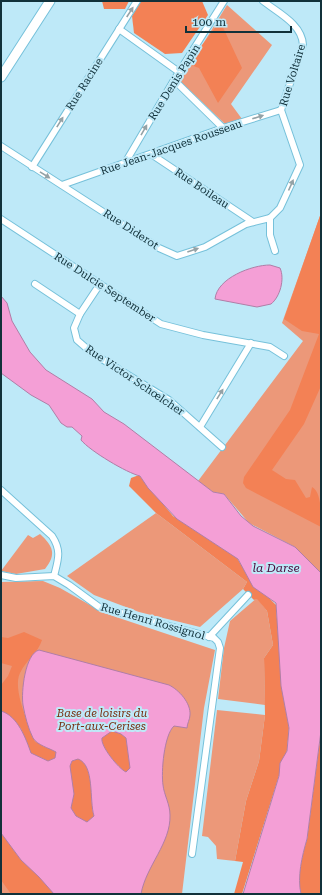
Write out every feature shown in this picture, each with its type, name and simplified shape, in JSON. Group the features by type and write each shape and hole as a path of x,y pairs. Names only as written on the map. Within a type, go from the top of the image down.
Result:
{"street":[{"path":"1,77 50,1"},
{"name":"Rue Racine","path":"32,167 137,1"},
{"name":"Rue Denis Papin","path":"125,163 174,80 224,1"},
{"name":"Rue Voltaire","path":"263,1 297,27 303,38 303,45 281,110 300,165 280,208 270,218"},
{"path":"119,29 179,72"},
{"path":"174,80 223,128"},
{"name":"Rue Jean-Jacques Rousseau","path":"62,185 223,128 281,110"},
{"name":"Rue Diderot","path":"1,146 159,248 177,256 205,246 246,224 270,218"},
{"name":"Rue Boileau","path":"152,154 253,222"},
{"name":"Rue Dulcie September","path":"1,218 161,324 203,335 270,347 284,356"},
{"path":"270,218 270,235 275,251"},
{"path":"35,284 80,314"},
{"name":"Rue Victor Schœlcher","path":"100,284 80,314 74,328 77,340 92,353 169,400 222,447"},
{"path":"200,427 251,343"},
{"path":"1,490 52,536 58,545 60,555 54,576 16,578 1,575"},
{"name":"Rue Henri Rossignol","path":"54,576 99,607 214,638 220,648 192,854"},
{"path":"209,637 248,596"}],"green space":[{"path":"227,5 272,45 231,104 242,119 225,124 180,81"},
{"path":"321,213 321,573 295,547 249,523 224,494 213,492 198,481 303,341 282,323"},
{"path":"156,513 247,582 243,589 200,627 139,612 94,595 67,576"},
{"path":"40,534 48,542 52,550 51,559 45,569 16,574 1,571 28,535 33,538"},
{"name":"Base de loisirs du Port-aux-Cerises","path":"43,581 60,588 104,613 215,650 204,708 182,894 3,894 1,892 1,582"},
{"path":"257,598 267,611 273,645 264,658 265,705 218,699 224,648 230,621"},
{"path":"217,710 265,715 259,761 246,801 235,861 217,859 216,846 208,837 202,836"}],"shaded area":[{"path":"102,1 129,1 125,9 104,9"},
{"path":"141,1 202,1 208,15 182,53 165,54 134,33 132,16"},
{"path":"220,21 242,68 218,103 199,68 188,64"},
{"path":"321,213 321,386 304,424 272,470 286,479 295,480 306,498 310,497 312,487 315,490 318,494 320,504 321,527 246,488 243,483 244,477 290,410 319,334 302,331 284,319"},
{"path":"139,475 173,516 237,558 249,578 276,605 282,689 289,728 287,750 242,894 234,894 243,862 235,861 246,801 259,761 265,715 264,658 273,645 267,611 257,599 254,600 243,589 247,582 156,513 129,486 131,478"},
{"path":"24,632 42,640 38,649 20,673 18,688 22,707 35,742 47,746 56,752 55,758 48,761 31,753 21,728 1,711 1,685 8,676 12,666 1,663 1,637 8,638"},
{"path":"112,731 121,734 126,738 130,768 126,772 111,756 102,742 102,738"},
{"path":"321,731 321,894 301,894 301,866 307,839"},
{"path":"78,759 87,768 89,775 94,816 87,822 76,816 71,808 72,796 70,766 72,761"},
{"path":"1,833 21,860 45,882 53,894 11,894 1,880"}],"water":[{"path":"270,265 280,268 282,277 281,288 277,297 271,304 257,307 215,299 217,292 222,285 236,274 254,267"},
{"name":"la Darse","path":"1,296 7,303 12,321 30,352 46,370 92,399 104,412 124,424 213,492 224,494 241,516 253,526 295,547 321,573 321,731 307,839 301,866 301,894 243,894 279,776 280,763 287,751 289,728 281,686 276,603 253,587 238,559 177,519 148,488 140,476 118,466 92,450 81,440 82,436 72,427 67,427 61,423 49,405 31,395 1,373"},
{"path":"39,650 169,685 184,697 189,706 190,715 187,728 174,726 168,737 163,763 162,779 170,811 169,825 163,845 148,874 141,894 54,894 21,860 1,833 1,711 17,723 24,735 31,753 48,761 55,758 56,752 40,744 33,738 28,726 24,709 23,683 27,666 34,653","holes":["112,731 121,734 126,738 130,768 126,772 119,767 102,742 102,738","78,759 87,768 89,775 94,816 87,822 76,816 71,808 74,794 70,766 72,761"]}]}
